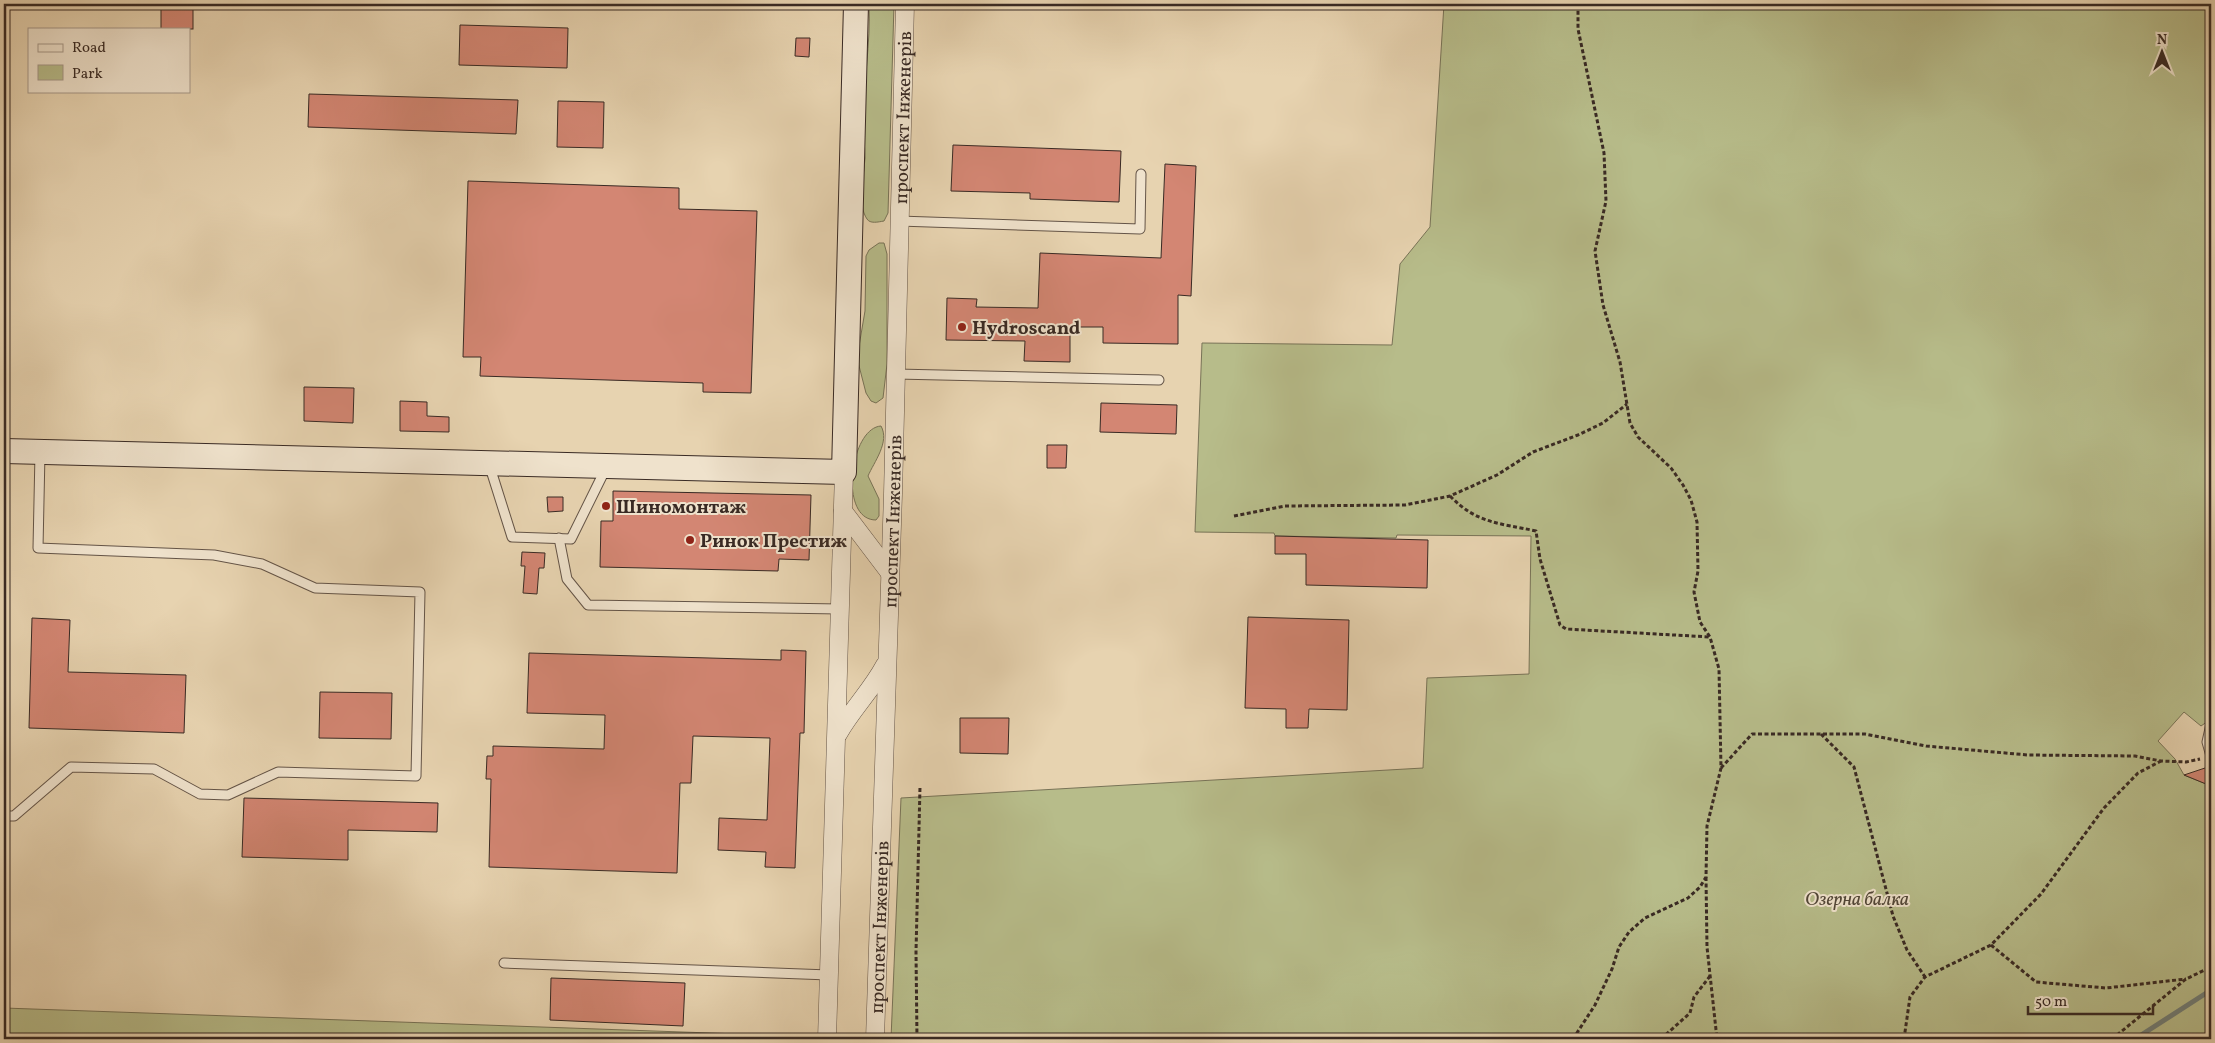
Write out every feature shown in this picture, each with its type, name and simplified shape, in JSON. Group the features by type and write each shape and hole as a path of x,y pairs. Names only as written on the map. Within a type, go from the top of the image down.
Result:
{"street":[{"path":"827,1039 856,4"},
{"name":"проспект Інженерів","path":"875,1039 896,374 905,4"},
{"path":"4,451 844,472"},
{"path":"843,511 890,573"},
{"path":"836,739 849,714 875,685 887,661"}],"lane":[{"path":"899,221 1140,229 1141,174"},
{"path":"896,374 1159,380"},
{"path":"4,816 14,816 71,766 154,769 200,794 219,795 228,795 278,772 416,776 420,592 315,588 262,564 214,554 38,548 40,452"},
{"path":"489,464 512,537 571,539 607,467"},
{"path":"559,538 567,579 588,605 840,609"},
{"path":"2211,724 2207,742 2211,756"},
{"path":"504,963 828,975"}],"path":[{"path":"1578,4 1578,29 1604,153 1606,201 1595,252 1603,305 1620,362 1630,423 1638,437 1671,468 1691,500 1697,522 1699,544 1698,571 1694,592 1695,605 1700,622 1710,637 1718,669 1721,768 1707,826 1706,876 1708,947 1717,1039"},
{"path":"1234,516 1285,506 1405,505 1450,496 1497,475 1533,452 1578,435 1603,423 1627,404"},
{"path":"1450,496 1466,512 1487,522 1536,531 1540,559 1560,625 1566,629 1710,637"},
{"path":"1721,768 1752,734 1865,734 1926,746 2028,755 2135,756 2161,761 2186,762 2211,756"},
{"path":"1821,734 1854,766 1893,916 1907,950 1925,977"},
{"path":"1904,1039 1910,997 1925,977 1991,945 2041,894 2104,808 2138,773 2161,761"},
{"path":"917,1039 916,962 920,786"},
{"path":"1573,1039 1595,1006 1612,969 1619,947 1629,932 1645,918 1688,898 1700,887 1706,876"},
{"path":"1991,945 2036,982 2106,988 2186,979"},
{"path":"2112,1039 2186,979 2211,967"},
{"path":"1661,1039 1690,1013 1694,997 1710,975"}],"green space":[{"path":"869,4 894,4 888,213 884,221 874,222 870,222 867,219 862,206 865,158 863,108 869,34"},
{"path":"1444,4 2211,4 2211,719 2201,726 2184,712 2158,741 2175,759 2184,775 2206,784 2211,783 2211,1039 891,1039 901,798 1423,768 1427,678 1529,674 1531,536 1397,535 1396,538 1275,536 1274,533 1195,532 1202,343 1392,345 1400,264 1430,227"},
{"path":"879,243 884,243 887,254 887,364 883,398 876,403 871,401 866,393 857,358 865,311 866,256 869,250"},
{"path":"881,426 884,439 868,476 879,499 879,516 876,520 864,516 856,506 853,491 853,474 856,457 862,442 870,431"},
{"path":"4,1008 795,1036 795,1039 4,1039"}],"building":[{"path":"161,4 193,4 193,29 161,28"},
{"path":"460,25 568,28 567,68 459,65"},
{"path":"796,38 810,38 809,57 795,56"},
{"path":"309,94 518,100 516,134 308,127"},
{"path":"558,101 604,102 603,148 557,147"},
{"path":"953,145 1121,151 1119,202 1030,199 1030,193 951,191"},
{"path":"1165,164 1196,166 1191,296 1178,295 1178,344 1103,343 1103,327 1070,327 1070,362 1024,361 1025,341 946,340 947,298 977,299 976,307 1038,308 1040,253 1161,258"},
{"path":"468,181 679,188 679,209 757,211 751,393 703,392 703,383 480,376 481,357 463,357"},
{"path":"304,387 354,388 353,423 304,421"},
{"path":"400,401 427,402 427,416 449,417 449,432 400,431"},
{"path":"1101,403 1177,405 1176,434 1100,432"},
{"path":"1047,445 1067,445 1066,468 1047,468"},
{"name":"Ринок Престиж","path":"613,491 811,495 809,560 779,559 778,571 600,567 601,521 613,521"},
{"path":"547,497 563,497 563,511 548,512"},
{"path":"1275,536 1428,540 1427,588 1306,585 1306,554 1275,554"},
{"path":"522,552 545,553 544,568 539,568 537,594 523,593 525,566 521,566"},
{"path":"1248,617 1349,620 1347,710 1309,709 1308,728 1286,728 1286,709 1245,708"},
{"path":"32,618 70,620 68,672 186,675 184,733 29,728"},
{"path":"781,650 806,651 804,733 800,733 795,868 765,867 766,852 718,850 719,818 767,820 770,738 693,736 691,783 680,783 677,873 489,867 491,779 486,779 487,756 493,756 493,746 604,749 605,715 527,713 529,653 781,660"},
{"path":"320,692 392,693 391,739 319,738"},
{"path":"960,718 1009,718 1008,754 960,753"},
{"path":"2211,766 2211,786 2184,775"},
{"path":"244,798 438,803 437,832 348,830 348,860 242,857"},
{"path":"551,978 685,983 683,1026 550,1020"}],"waterway":[{"name":"Озерна балка","path":"2135,1039 2211,990"}],"place":[{"name":"Hydroscand","path":"962,327"},
{"name":"Шиномонтаж","path":"606,506"},
{"name":"Ринок Престиж","path":"690,540"}]}
